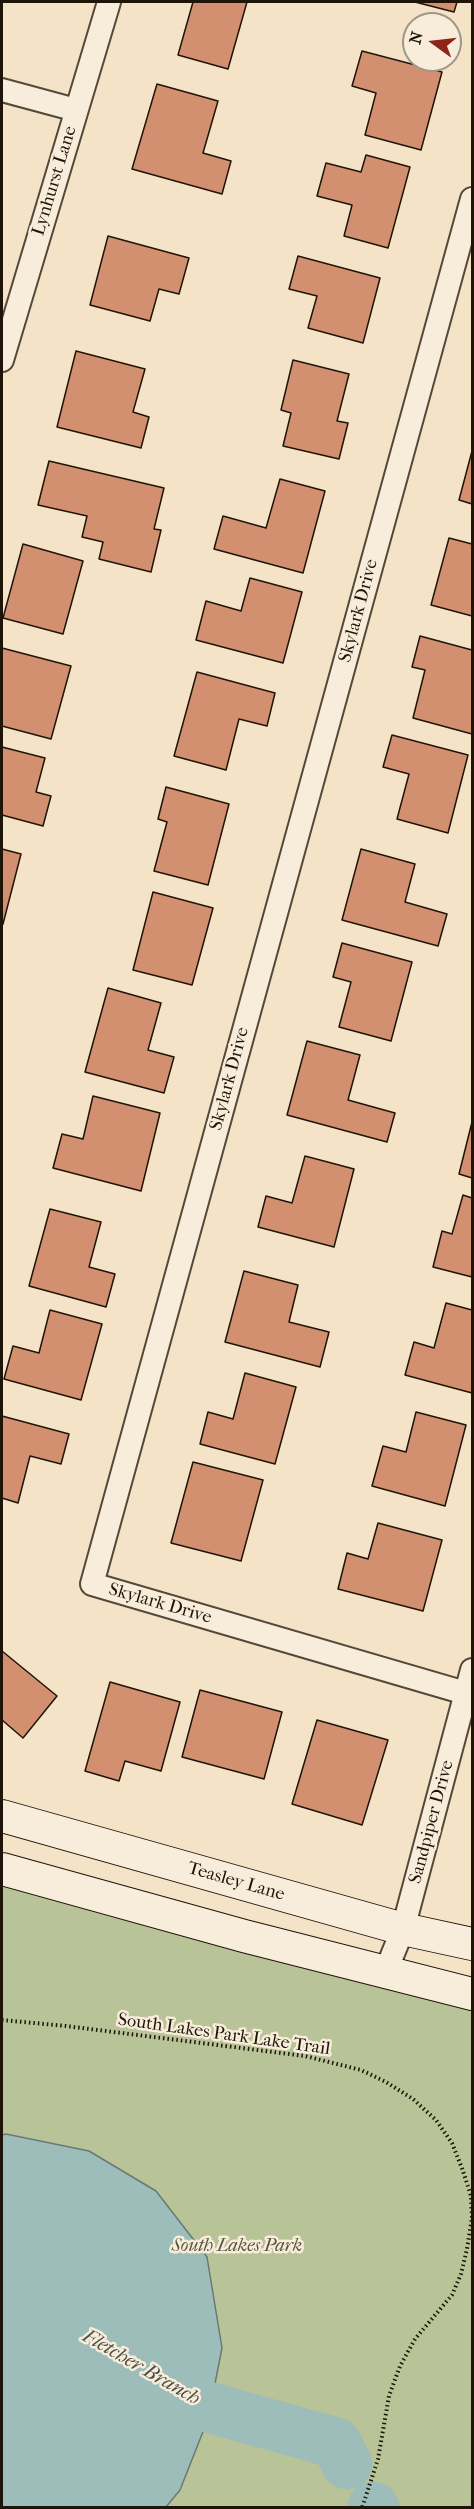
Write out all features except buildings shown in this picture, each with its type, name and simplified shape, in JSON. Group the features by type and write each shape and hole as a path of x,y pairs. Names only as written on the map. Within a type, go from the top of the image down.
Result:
{"main road":[{"name":"Teasley Lane","path":"2,1816 403,1929 472,1944"},
{"path":"2,1869 385,1973 472,1994"}],"street":[{"name":"Lynhurst Lane","path":"2,360 109,2"},
{"path":"2,90 76,110"},
{"name":"Skylark Drive","path":"469,1694 92,1584 472,199"},
{"name":"Sandpiper Drive","path":"385,1973 403,1929 469,1694 472,1670"}],"path":[{"name":"South Lakes Park Lake Trail","path":"2,2020 305,2056 361,2070 386,2082 413,2098 436,2120 452,2143 464,2170 471,2196 472,2218 467,2249 461,2274 452,2295 415,2339 400,2366 389,2396 378,2459 362,2508"}],"green space":[{"name":"South Lakes Park","path":"2,1870 472,1987 472,2507 2,2507"}],"water":[{"path":"2,2135 89,2151 156,2191 207,2257 222,2348 208,2419 180,2490 166,2507 2,2507"}],"waterway":[{"name":"Fletcher Branch","path":"148,2374 197,2404 336,2443 347,2464"}]}
